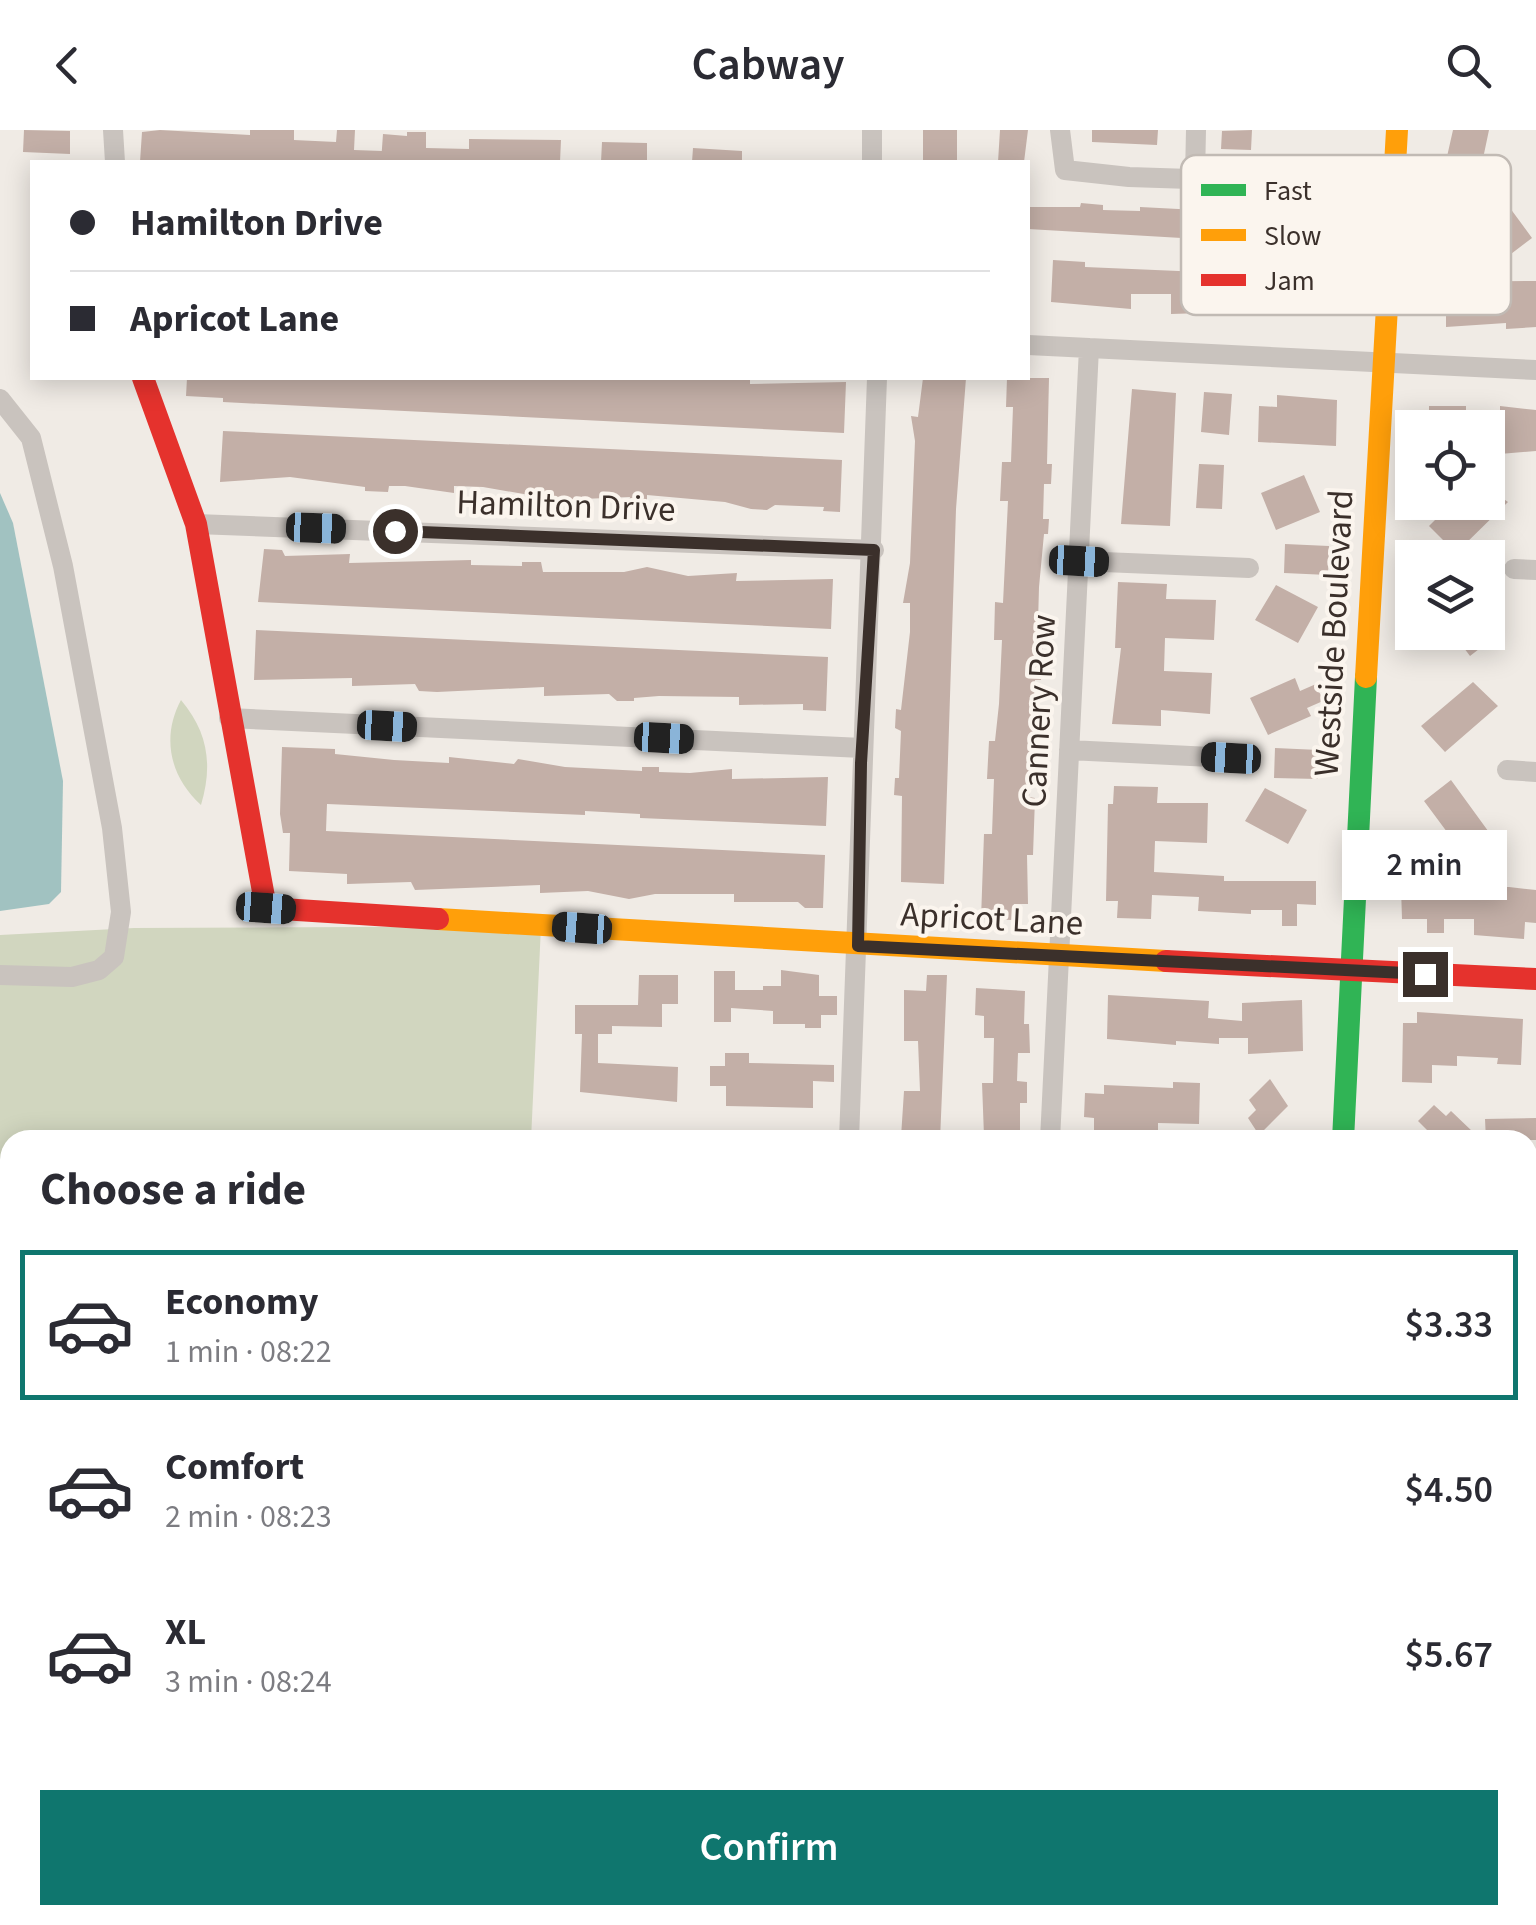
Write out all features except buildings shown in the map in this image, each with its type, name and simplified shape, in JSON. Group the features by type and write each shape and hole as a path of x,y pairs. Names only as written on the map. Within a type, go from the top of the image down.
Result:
{"street":[{"path":"114,130 115,160"},
{"path":"872,130 872,160"},
{"path":"1060,130 1065,170 1129,177 1181,177"},
{"path":"1195,155 1196,130"},
{"name":"Westside Boulevard","path":"1395,155 1397,130"},
{"name":"Westside Boulevard","path":"1343,1130 1384,315"},
{"path":"1030,345 1536,370"},
{"name":"Cannery Row","path":"1050,1130 1089,348"},
{"path":"144,380 196,524 228,718 862,748"},
{"path":"850,1130 862,748 874,550 877,380"},
{"path":"0,399 31,438 63,566 112,828 122,912 114,957 99,970 72,977 0,975"},
{"name":"Hamilton Drive","path":"196,524 874,550"},
{"path":"1079,561 1249,568"},
{"path":"1514,569 1536,570"},
{"name":"Apricot Lane","path":"228,718 266,908 858,946 1536,979"},
{"path":"1069,750 1231,758"},
{"path":"1507,770 1536,772"}],"green space":[{"path":"181,700 197,724 206,750 207,776 201,805 182,782 172,756 171,728"},
{"path":"541,926 531,1130 0,1130 0,935 134,928"}],"water":[{"path":"0,493 13,523 63,781 61,892 49,904 0,911"}],"traffic: fast":[{"path":"1343,1130 1366,677"}],"traffic: slow":[{"path":"1396,155 1397,130"},
{"path":"1366,677 1387,315"},
{"path":"438,919 1166,961"}],"traffic: jam":[{"path":"144,380 196,524 266,908 438,919"},
{"path":"1166,961 1536,979"}],"route":[{"path":"395,531 874,550 861,763 858,946 1425,974"}]}
